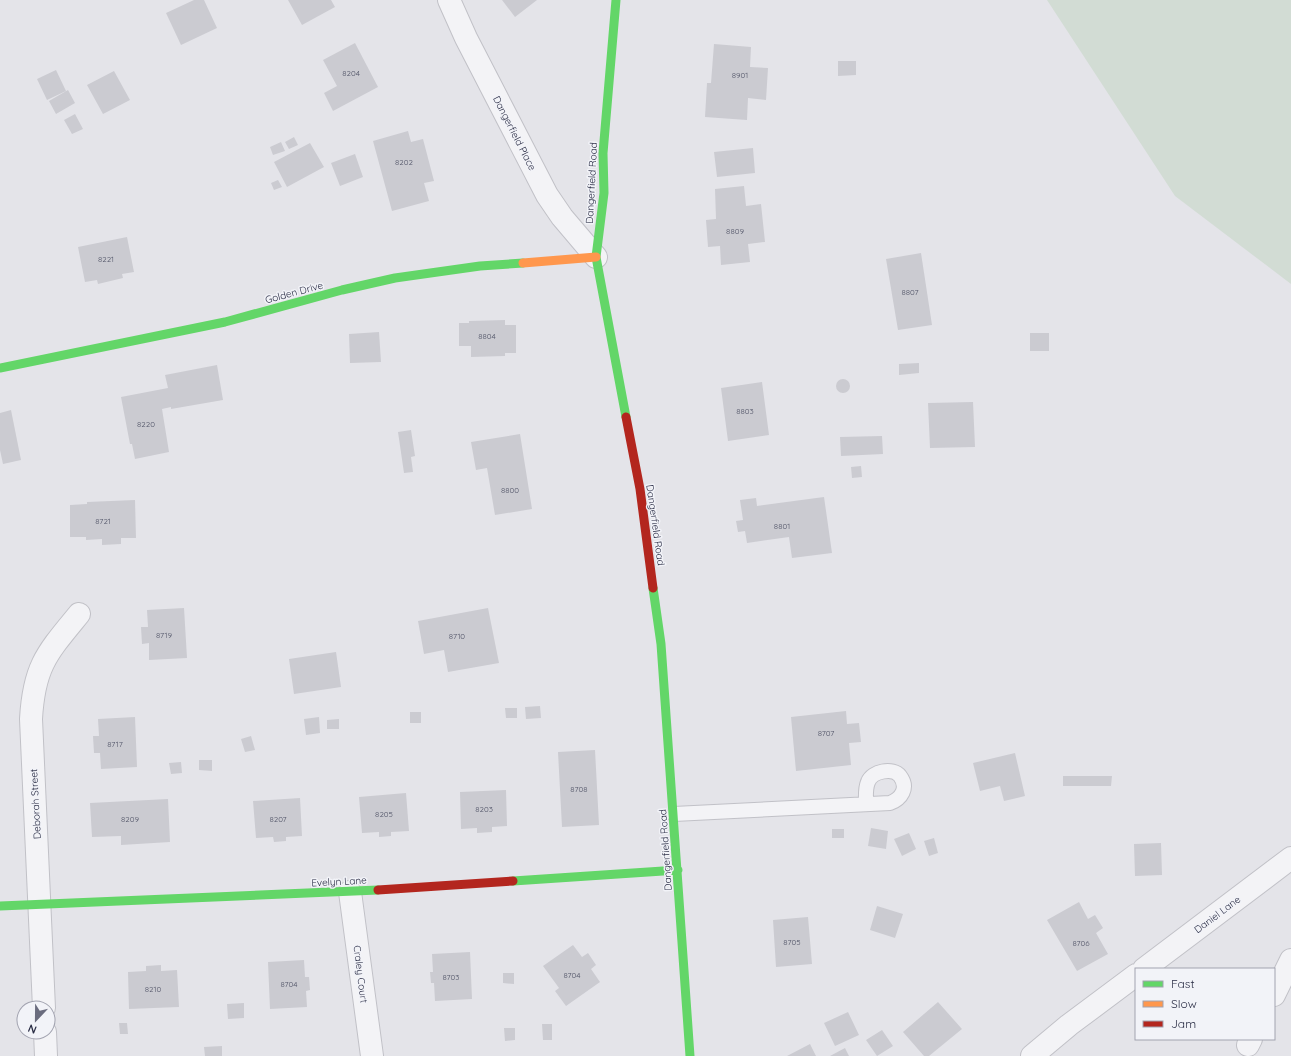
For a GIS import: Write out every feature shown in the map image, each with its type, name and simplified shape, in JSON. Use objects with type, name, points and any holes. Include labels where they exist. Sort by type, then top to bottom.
[{"type":"street","name":"Dangerfield Place","points":[[449,0],[466,38],[547,195],[562,217],[596,257]]},
{"type":"street","name":"Dangerfield Road","points":[[616,0],[603,153],[604,193],[596,257],[640,488],[661,644],[690,1056]]},
{"type":"street","name":"Golden Drive","points":[[0,368],[225,322],[342,290],[395,278],[495,264],[596,257]]},
{"type":"street","name":"Deborah Street","points":[[44,1000],[31,719],[32,703],[38,672],[45,658],[79,614]]},
{"type":"street","name":"Daniel Lane","points":[[1145,968],[1291,858]]},
{"type":"street","name":"Evelyn Lane","points":[[0,906],[350,892],[678,870]]},
{"type":"street","name":"Craley Court","points":[[350,892],[372,1056]]},
{"type":"street","points":[[1275,993],[1291,960]]},
{"type":"street","points":[[1032,1056],[1069,1025],[1135,976]]},
{"type":"street","points":[[45,1040],[46,1056]]},
{"type":"lane","points":[[674,814],[866,804]]},
{"type":"shaded area","points":[[1047,0],[1291,0],[1291,284],[1175,196]]},
{"type":"building","points":[[194,0],[204,0],[217,28],[181,45],[166,13]]},
{"type":"building","points":[[288,0],[331,0],[335,7],[302,25]]},
{"type":"building","points":[[502,0],[537,0],[515,17]]},
{"type":"building","points":[[355,43],[378,87],[333,111],[324,93],[337,86],[323,60]]},
{"type":"building","points":[[714,44],[751,47],[750,67],[768,68],[766,100],[748,98],[747,120],[705,117],[707,83],[711,83]]},
{"type":"building","points":[[838,61],[856,61],[856,75],[838,76]]},
{"type":"building","points":[[56,70],[66,91],[47,100],[37,79]]},
{"type":"building","points":[[114,71],[130,100],[103,114],[87,85]]},
{"type":"building","points":[[68,90],[75,103],[56,114],[49,101]]},
{"type":"building","points":[[75,114],[83,129],[72,134],[64,120]]},
{"type":"building","points":[[408,131],[411,142],[423,139],[434,181],[424,183],[429,201],[392,211],[373,141]]},
{"type":"building","points":[[294,137],[298,145],[289,149],[285,142]]},
{"type":"building","points":[[281,142],[285,151],[273,155],[270,147]]},
{"type":"building","points":[[310,143],[324,167],[287,187],[274,162]]},
{"type":"building","points":[[753,148],[755,173],[717,177],[714,152]]},
{"type":"building","points":[[355,154],[363,177],[340,186],[331,163]]},
{"type":"building","points":[[278,180],[282,187],[274,190],[271,183]]},
{"type":"building","points":[[744,186],[746,206],[761,204],[765,242],[748,244],[750,262],[721,265],[720,246],[708,247],[706,220],[716,219],[715,189]]},
{"type":"building","points":[[127,237],[134,272],[122,274],[123,278],[98,284],[97,280],[85,282],[78,247]]},
{"type":"building","points":[[921,253],[932,325],[898,330],[886,259]]},
{"type":"building","points":[[505,320],[505,325],[516,325],[516,353],[505,353],[505,356],[471,357],[471,346],[459,346],[459,323],[469,323],[469,321]]},
{"type":"building","points":[[379,332],[381,362],[350,363],[349,334]]},
{"type":"building","points":[[1030,333],[1049,333],[1049,351],[1030,351]]},
{"type":"building","points":[[919,363],[919,373],[899,375],[899,364]]},
{"type":"building","points":[[217,365],[223,400],[171,409],[171,407],[162,409],[169,452],[135,459],[132,444],[130,444],[121,397],[168,388],[165,375]]},
{"type":"building","points":[[840,379],[846,379],[850,383],[850,389],[846,393],[840,393],[836,389],[836,383]]},
{"type":"building","points":[[762,382],[769,435],[728,441],[721,388]]},
{"type":"building","points":[[973,402],[975,447],[930,448],[928,403]]},
{"type":"building","points":[[11,410],[21,460],[3,464],[0,450],[0,413]]},
{"type":"building","points":[[411,430],[415,456],[411,457],[413,472],[404,473],[398,432]]},
{"type":"building","points":[[520,434],[532,509],[495,515],[487,468],[476,470],[471,442]]},
{"type":"building","points":[[882,436],[883,454],[841,456],[840,437]]},
{"type":"building","points":[[861,466],[862,477],[852,478],[851,467]]},
{"type":"building","points":[[824,497],[832,553],[792,558],[789,537],[747,543],[745,531],[738,532],[736,521],[743,520],[740,500],[756,498],[757,506]]},
{"type":"building","points":[[135,500],[136,538],[121,538],[121,544],[102,545],[102,539],[86,540],[86,537],[70,537],[70,505],[87,504],[87,502]]},
{"type":"building","points":[[184,608],[187,658],[149,660],[149,643],[142,644],[141,627],[148,627],[147,610]]},
{"type":"building","points":[[488,608],[499,663],[448,672],[444,650],[424,654],[418,621]]},
{"type":"building","points":[[336,652],[341,687],[294,694],[289,659]]},
{"type":"building","points":[[540,706],[541,718],[526,719],[525,707]]},
{"type":"building","points":[[505,708],[517,708],[517,718],[506,718]]},
{"type":"building","points":[[846,711],[847,724],[859,723],[861,742],[849,743],[851,765],[796,771],[791,717]]},
{"type":"building","points":[[410,712],[421,712],[421,723],[410,723]]},
{"type":"building","points":[[135,717],[137,767],[101,769],[100,753],[94,753],[93,736],[99,736],[98,719]]},
{"type":"building","points":[[319,717],[320,733],[306,735],[304,719]]},
{"type":"building","points":[[339,719],[339,729],[327,729],[327,720]]},
{"type":"building","points":[[251,736],[255,750],[245,752],[241,739]]},
{"type":"building","points":[[595,750],[599,825],[562,827],[558,752]]},
{"type":"building","points":[[1015,753],[1025,796],[1004,801],[1000,786],[980,791],[973,763]]},
{"type":"building","points":[[199,760],[212,760],[212,771],[199,770]]},
{"type":"building","points":[[181,762],[182,773],[171,774],[169,763]]},
{"type":"building","points":[[1063,776],[1112,776],[1111,786],[1063,786]]},
{"type":"building","points":[[506,790],[507,826],[492,827],[492,832],[477,833],[477,828],[461,829],[460,792]]},
{"type":"building","points":[[406,793],[409,831],[391,832],[391,836],[379,837],[379,832],[362,833],[359,797]]},
{"type":"building","points":[[300,798],[302,836],[286,837],[286,841],[274,842],[273,837],[256,838],[253,801]]},
{"type":"building","points":[[168,799],[170,842],[121,845],[121,836],[92,837],[90,803]]},
{"type":"building","points":[[871,828],[888,831],[886,849],[868,846]]},
{"type":"building","points":[[832,829],[844,829],[844,838],[832,838]]},
{"type":"building","points":[[909,833],[916,849],[902,856],[894,839]]},
{"type":"building","points":[[934,838],[938,853],[929,856],[924,841]]},
{"type":"building","points":[[1161,843],[1162,875],[1135,876],[1134,844]]},
{"type":"building","points":[[1079,902],[1088,919],[1095,915],[1103,928],[1096,933],[1108,954],[1077,971],[1047,920]]},
{"type":"building","points":[[877,906],[903,914],[895,938],[870,930]]},
{"type":"building","points":[[808,917],[812,964],[776,967],[773,920]]},
{"type":"building","points":[[573,945],[582,957],[588,953],[596,965],[591,969],[600,982],[566,1006],[555,991],[559,988],[543,966]]},
{"type":"building","points":[[470,952],[472,999],[435,1001],[434,983],[431,983],[430,972],[433,972],[432,954]]},
{"type":"building","points":[[304,960],[305,977],[309,977],[310,990],[306,991],[307,1007],[270,1009],[268,962]]},
{"type":"building","points":[[161,965],[161,971],[177,970],[179,1007],[129,1009],[128,972],[146,971],[146,966]]},
{"type":"building","points":[[503,973],[514,973],[514,984],[503,983]]},
{"type":"building","points":[[938,1002],[962,1029],[929,1056],[924,1056],[903,1032]]},
{"type":"building","points":[[244,1003],[244,1018],[228,1019],[227,1004]]},
{"type":"building","points":[[848,1012],[859,1035],[835,1046],[824,1023]]},
{"type":"building","points":[[119,1023],[127,1023],[128,1034],[120,1034]]},
{"type":"building","points":[[542,1024],[552,1024],[552,1040],[543,1040]]},
{"type":"building","points":[[504,1028],[515,1028],[515,1040],[505,1041]]},
{"type":"building","points":[[882,1030],[893,1046],[877,1056],[866,1040]]},
{"type":"building","points":[[810,1044],[816,1056],[787,1056]]},
{"type":"building","points":[[222,1046],[222,1056],[205,1056],[204,1047]]},
{"type":"building","points":[[845,1048],[849,1056],[830,1056]]},
{"type":"traffic: fast","points":[[616,0],[603,153],[604,193],[596,257],[626,417]]},
{"type":"traffic: fast","points":[[0,368],[225,322],[342,290],[395,278],[480,266],[523,263]]},
{"type":"traffic: fast","points":[[653,588],[661,644],[690,1056]]},
{"type":"traffic: fast","points":[[513,881],[678,870]]},
{"type":"traffic: fast","points":[[0,906],[378,890]]},
{"type":"traffic: slow","points":[[523,263],[596,257]]},
{"type":"traffic: jam","points":[[626,417],[640,489],[653,588]]},
{"type":"traffic: jam","points":[[378,890],[513,881]]}]
